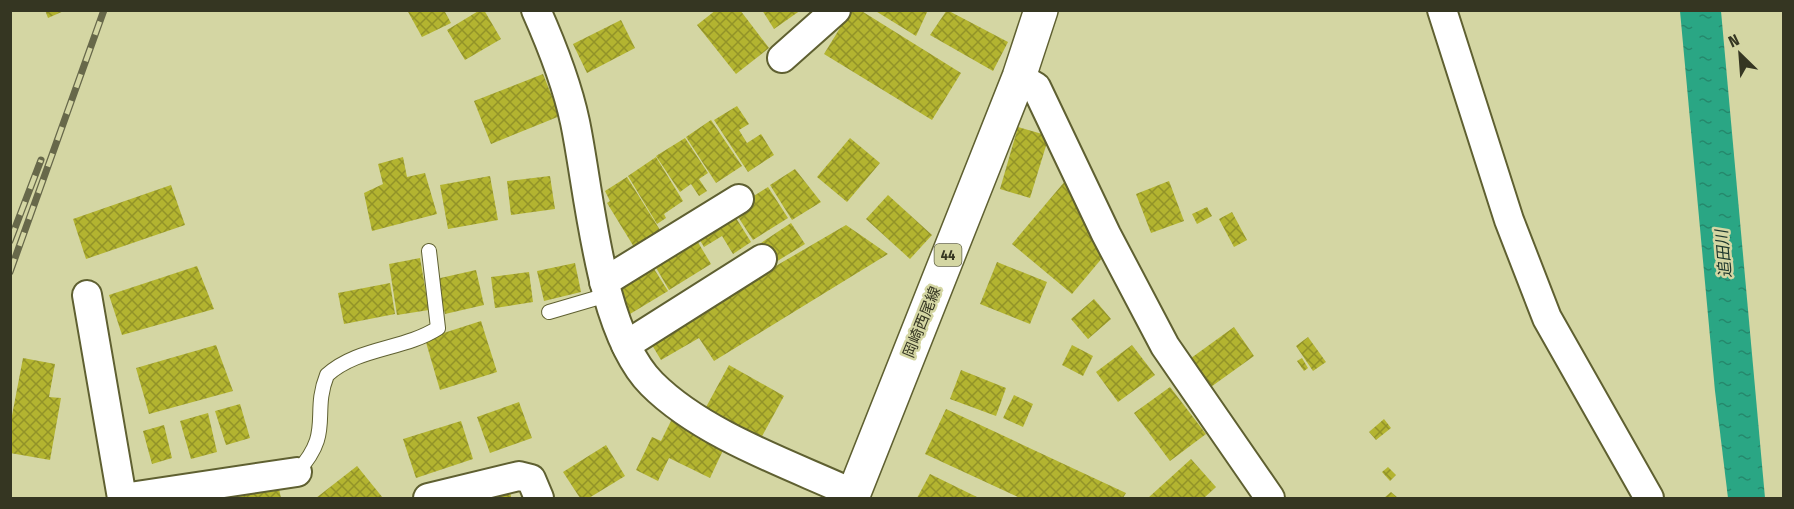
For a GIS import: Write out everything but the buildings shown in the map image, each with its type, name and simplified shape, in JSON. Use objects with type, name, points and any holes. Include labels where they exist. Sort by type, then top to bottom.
[{"type":"main road","name":"岡崎西尾線","points":[[853,496],[1019,77],[1041,10]]},
{"type":"street","points":[[536,10],[550,44],[574,119],[605,288],[626,345],[651,383],[697,419],[853,496]]},
{"type":"street","points":[[782,58],[836,10]]},
{"type":"street","points":[[1442,10],[1509,220],[1546,318],[1649,498]]},
{"type":"street","points":[[1019,77],[1036,87],[1111,243],[1165,346],[1270,498]]},
{"type":"street","points":[[605,288],[739,199]]},
{"type":"street","points":[[626,345],[762,260]]},
{"type":"street","points":[[87,295],[122,498],[297,472]]},
{"type":"street","points":[[428,498],[519,476],[531,479],[539,498]]},
{"type":"lane","points":[[297,472],[309,459],[320,438],[327,375],[337,366],[358,356],[426,336],[438,328],[429,251]]},
{"type":"lane","points":[[549,312],[605,288]]},
{"type":"water","name":"追田川","points":[[1680,11],[1721,11],[1765,498],[1728,498],[1715,391]]},
{"type":"railway","points":[[10,272],[104,10]]},
{"type":"railway","points":[[10,241],[41,160]]}]
